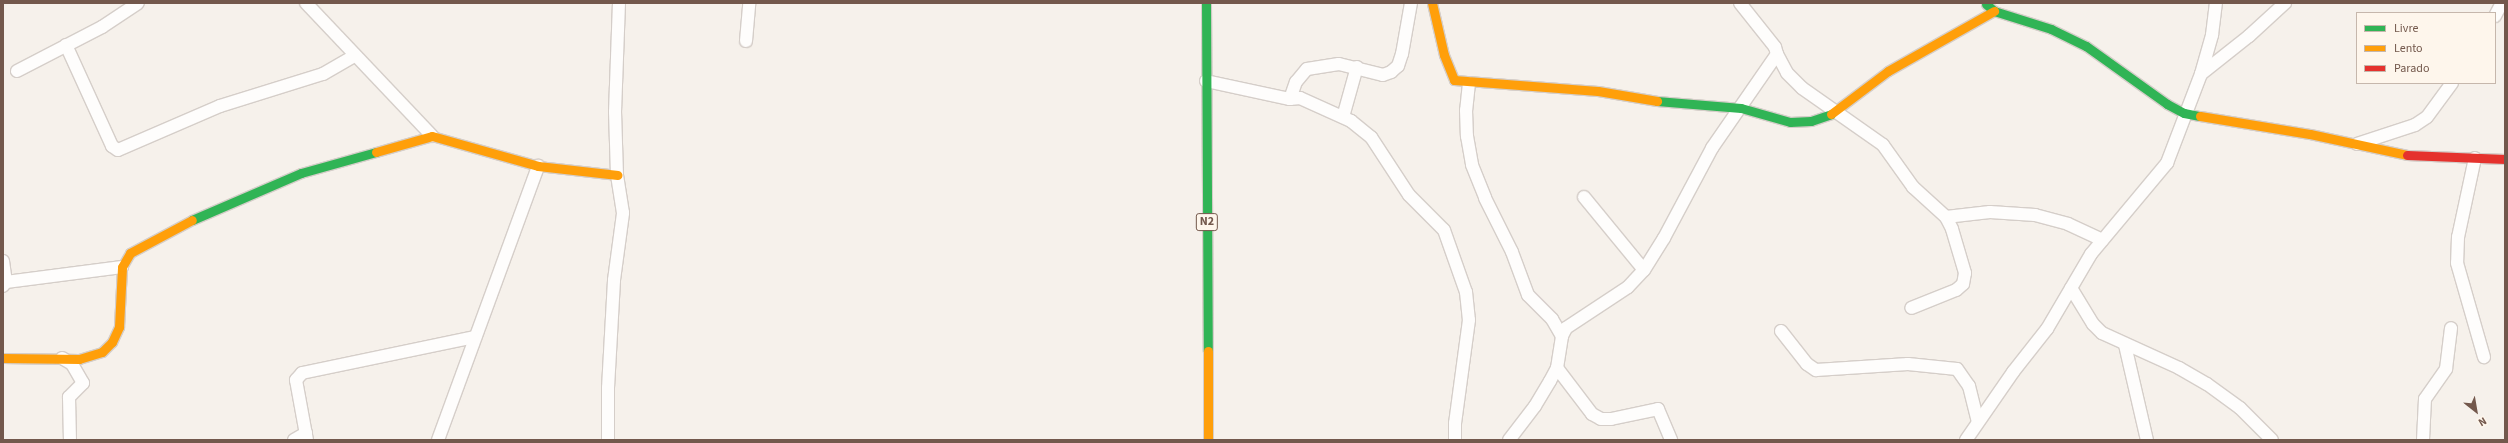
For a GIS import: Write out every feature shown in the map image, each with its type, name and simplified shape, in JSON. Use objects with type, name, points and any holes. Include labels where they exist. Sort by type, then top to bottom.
[{"type":"street","points":[[17,71],[66,46],[138,3]]},
{"type":"street","points":[[306,3],[354,56],[432,136],[538,166],[617,175]]},
{"type":"street","points":[[608,440],[608,388],[614,280],[622,232],[622,207],[617,175],[615,112],[618,3]]},
{"type":"street","points":[[746,41],[749,3]]},
{"type":"street","name":"N2","points":[[1206,3],[1208,440]]},
{"type":"street","points":[[1290,99],[1296,82],[1307,69],[1339,64],[1357,67],[1383,75],[1398,66],[1407,38],[1411,3]]},
{"type":"street","points":[[1432,3],[1444,55],[1454,80],[1469,83],[1598,91],[1658,101],[1741,108],[1790,122],[1811,121],[1836,112],[1888,71],[1994,11]]},
{"type":"street","points":[[1984,3],[1994,11],[2074,39],[2167,104],[2184,113],[2310,134],[2410,156],[2505,160]]},
{"type":"street","points":[[1966,440],[2013,372],[2047,329],[2091,254],[2167,163],[2184,113],[2201,74],[2212,35],[2216,3]]},
{"type":"street","points":[[2201,74],[2249,36],[2285,3]]},
{"type":"street","points":[[2496,14],[2502,3]]},
{"type":"street","points":[[1744,4],[1775,47],[1787,73],[1802,88],[1883,145],[1913,187],[1946,217],[1952,229],[1965,273],[1963,284],[1956,290],[1911,308]]},
{"type":"street","points":[[66,46],[112,146],[118,150],[220,106],[317,77],[354,56]]},
{"type":"street","points":[[1509,440],[1535,406],[1557,368],[1562,336],[1575,321],[1628,287],[1644,270],[1664,238],[1712,148],[1741,108],[1768,64],[1777,54]]},
{"type":"street","points":[[1344,117],[1357,67]]},
{"type":"street","points":[[1206,81],[1290,99],[1300,98],[1344,117],[1371,137],[1409,195],[1444,230],[1454,252],[1466,292],[1469,320],[1455,423],[1455,440]]},
{"type":"street","points":[[1469,83],[1466,110],[1467,136],[1472,165],[1485,198],[1512,252],[1528,295],[1552,319],[1562,336]]},
{"type":"street","points":[[2356,145],[2415,125],[2427,117],[2451,84]]},
{"type":"street","points":[[3,358],[79,359],[102,352],[112,342],[119,327],[122,267],[130,253],[154,238],[264,188],[301,173],[432,136]]},
{"type":"street","points":[[2475,158],[2458,237],[2457,263],[2484,357]]},
{"type":"street","points":[[438,440],[474,337],[538,166]]},
{"type":"street","points":[[1584,197],[1644,270]]},
{"type":"street","points":[[1946,217],[1990,212],[2035,215],[2068,224],[2103,240]]},
{"type":"street","points":[[3,261],[4,284],[122,267]]},
{"type":"street","points":[[2071,288],[2093,324],[2102,333],[2125,345],[2179,368],[2208,384],[2240,408],[2268,438]]},
{"type":"street","points":[[2423,440],[2425,399],[2446,369],[2451,328]]},
{"type":"street","points":[[1781,331],[1808,364],[1816,370],[1908,364],[1956,369],[1969,386],[1978,421]]},
{"type":"street","points":[[294,440],[306,437],[296,380],[302,373],[474,337]]},
{"type":"street","points":[[2125,345],[2147,440]]},
{"type":"street","points":[[62,358],[72,364],[83,383],[69,397],[70,440]]},
{"type":"street","points":[[1557,368],[1592,414],[1602,419],[1611,419],[1658,409],[1671,440]]},
{"type":"traffic: fast","points":[[1206,3],[1208,351]]},
{"type":"traffic: fast","points":[[1986,4],[1994,11],[2051,29],[2086,46],[2167,104],[2184,113],[2200,116]]},
{"type":"traffic: fast","points":[[1657,101],[1741,108],[1790,122],[1811,121],[1831,114]]},
{"type":"traffic: fast","points":[[192,220],[301,173],[376,152]]},
{"type":"traffic: slow","points":[[1432,3],[1444,55],[1454,80],[1598,91],[1657,101]]},
{"type":"traffic: slow","points":[[1831,114],[1888,71],[1994,11]]},
{"type":"traffic: slow","points":[[2200,116],[2310,134],[2407,155]]},
{"type":"traffic: slow","points":[[376,152],[432,136],[538,166],[617,175]]},
{"type":"traffic: slow","points":[[3,358],[79,359],[102,352],[112,342],[119,327],[122,267],[130,253],[192,220]]},
{"type":"traffic: slow","points":[[1208,351],[1208,440]]},
{"type":"traffic: jam","points":[[2407,155],[2505,159]]}]
